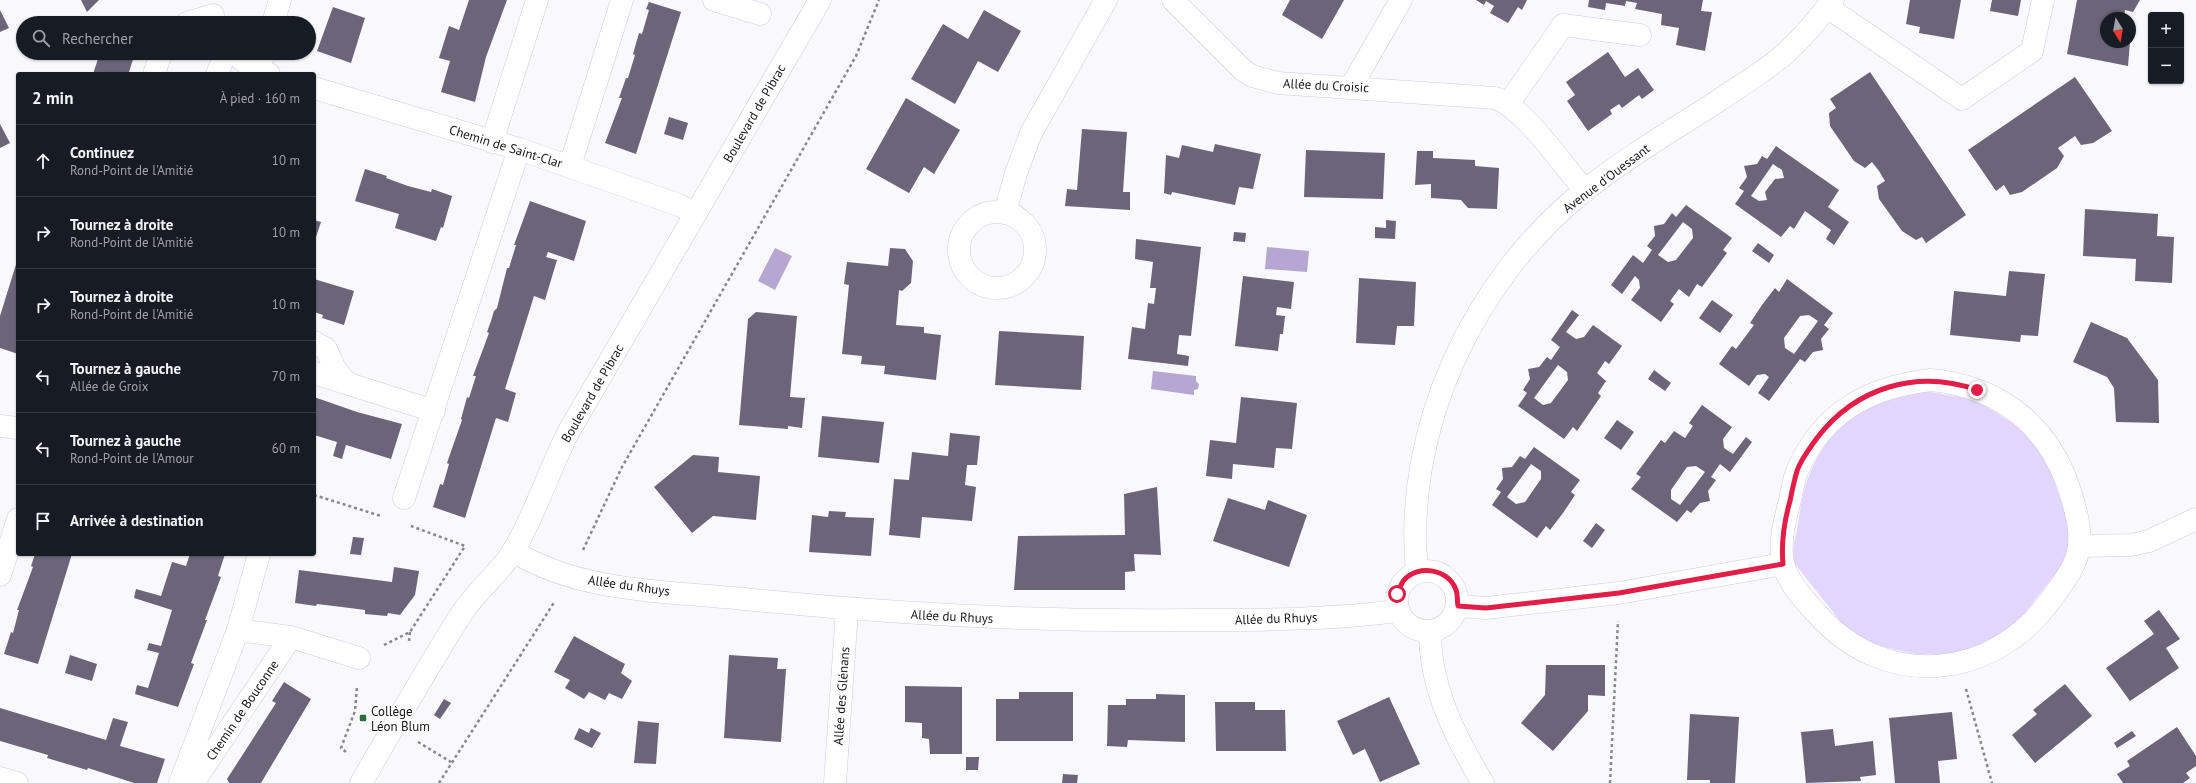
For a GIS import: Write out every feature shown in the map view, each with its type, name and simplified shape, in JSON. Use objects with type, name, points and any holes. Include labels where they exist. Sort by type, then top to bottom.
[{"type":"street","points":[[275,16],[280,0]]},
{"type":"street","points":[[492,142],[537,0]]},
{"type":"street","points":[[570,166],[622,0]]},
{"type":"street","points":[[714,0],[760,14]]},
{"type":"street","name":"Boulevard de Pibrac","points":[[361,783],[463,611],[495,576],[513,551],[527,526],[554,461],[569,431],[820,0]]},
{"type":"street","points":[[1005,213],[1016,173],[1031,133],[1106,0]]},
{"type":"street","name":"Allée du Croisic","points":[[1173,0],[1244,71],[1252,76],[1278,83],[1351,86],[1495,98],[1509,104],[1522,116],[1585,191]]},
{"type":"street","points":[[1351,86],[1401,0]]},
{"type":"street","points":[[1830,4],[1962,99],[2032,50],[2043,0]]},
{"type":"street","name":"Avenue d'Ouessant","points":[[1417,571],[1415,545],[1421,477],[1428,438],[1449,371],[1485,302],[1513,263],[1553,218],[1585,191],[1644,148],[1750,80],[1788,52],[1830,4]]},
{"type":"street","points":[[204,16],[213,12]]},
{"type":"street","points":[[1509,104],[1563,24],[1640,35]]},
{"type":"street","points":[[155,72],[159,60]]},
{"type":"street","points":[[218,72],[223,60]]},
{"type":"street","points":[[242,60],[245,63],[264,66]]},
{"type":"street","name":"Chemin de Saint-Clar","points":[[316,89],[519,149],[679,205],[695,214]]},
{"type":"street","points":[[404,498],[434,411],[519,149]]},
{"type":"street","points":[[316,343],[326,349],[334,369],[347,382]]},
{"type":"street","points":[[316,374],[347,382],[434,411]]},
{"type":"street","points":[[1931,380],[1956,383],[2000,401],[2021,416],[2039,433],[2063,471],[2079,524],[2079,546],[2075,562],[2067,577],[2049,604],[2028,628],[2005,646],[1983,656],[1959,663],[1929,667],[1904,665],[1862,651],[1844,640],[1826,625],[1799,594],[1783,564],[1783,531],[1797,470],[1810,448],[1824,429],[1841,412],[1861,398],[1880,390],[1905,383],[1931,380]]},
{"type":"street","points":[[0,426],[16,428]]},
{"type":"street","points":[[2079,546],[2131,545],[2149,541],[2196,519]]},
{"type":"street","points":[[0,575],[16,525]]},
{"type":"street","name":"Allée du Rhuys","points":[[513,551],[530,561],[566,574],[612,585],[847,610],[980,618],[1130,621],[1275,619],[1363,615],[1397,611]]},
{"type":"street","name":"Chemin de Bouconne","points":[[180,783],[238,630],[258,556]]},
{"type":"street","points":[[1458,606],[1486,608],[1619,593],[1783,564]]},
{"type":"street","points":[[1433,570],[1448,577],[1456,590],[1458,606],[1453,619],[1442,628],[1430,632],[1416,630],[1404,622],[1397,611],[1397,594],[1404,580],[1417,571],[1433,570]]},
{"type":"street","name":"Allée des Glénans","points":[[835,783],[847,610]]},
{"type":"street","points":[[238,630],[291,637],[359,658]]},
{"type":"street","points":[[1430,632],[1431,662],[1442,701],[1466,754],[1483,783]]},
{"type":"street","name":"Chemin de Bouconne","points":[[193,783],[291,637]]},
{"type":"street","points":[[0,778],[17,783]]},
{"type":"path","points":[[580,554],[622,467],[856,56],[879,0]]},
{"type":"path","points":[[316,496],[397,520],[465,546],[438,591]]},
{"type":"path","points":[[397,520],[404,498]]},
{"type":"path","points":[[1610,783],[1619,593]]},
{"type":"path","points":[[439,783],[555,601]]},
{"type":"path","points":[[1959,663],[1992,783]]},
{"type":"path","points":[[416,741],[451,762]]},
{"type":"shaded area","points":[[1267,247],[1309,251],[1307,272],[1265,269]]},
{"type":"shaded area","points":[[775,248],[792,256],[775,290],[758,281]]},
{"type":"shaded area","points":[[1153,371],[1196,376],[1196,381],[1199,384],[1198,389],[1194,390],[1194,395],[1151,389]]},
{"type":"shaded area","points":[[1931,392],[1976,400],[2020,428],[2047,460],[2069,524],[2070,542],[2066,557],[2056,573],[2021,618],[1993,641],[1949,655],[1916,654],[1875,645],[1845,627],[1795,564],[1793,552],[1802,498],[1808,479],[1826,444],[1838,430],[1852,417],[1869,406],[1888,397],[1903,394]]},
{"type":"building","points":[[81,0],[99,0],[87,12]]},
{"type":"building","points":[[469,0],[507,0],[486,57],[475,102],[441,92],[450,61],[439,58],[449,26],[459,30]]},
{"type":"building","points":[[1290,0],[1344,0],[1322,39],[1282,15]]},
{"type":"building","points":[[1476,0],[1527,0],[1522,10],[1518,7],[1508,23],[1490,13],[1494,6],[1486,1],[1484,5]]},
{"type":"building","points":[[1589,0],[1703,0],[1701,11],[1712,12],[1705,51],[1676,45],[1679,28],[1661,25],[1662,14],[1635,9],[1637,3],[1626,1],[1625,6],[1606,3],[1605,10],[1588,7]]},
{"type":"building","points":[[1910,0],[1961,0],[1954,39],[1919,33],[1920,27],[1906,24]]},
{"type":"building","points":[[1992,0],[2021,0],[2018,16],[1990,11]]},
{"type":"building","points":[[2077,0],[2140,0],[2133,12],[2125,10],[2125,12],[2100,12],[2100,48],[2130,48],[2128,66],[2067,54]]},
{"type":"building","points":[[649,2],[681,12],[636,154],[605,143],[622,98],[619,98],[626,78],[628,78],[635,55],[633,54],[639,33],[642,34],[649,10],[646,9]]},
{"type":"building","points":[[333,7],[365,18],[351,63],[317,51]]},
{"type":"building","points":[[0,10],[9,28],[0,32]]},
{"type":"building","points":[[984,10],[1021,31],[998,72],[978,61],[955,104],[911,79],[943,24],[968,39]]},
{"type":"building","points":[[1608,52],[1625,77],[1638,68],[1654,90],[1642,99],[1639,95],[1622,108],[1619,104],[1610,110],[1612,114],[1588,131],[1567,101],[1575,95],[1566,82]]},
{"type":"building","points":[[98,60],[133,60],[129,72],[94,72]]},
{"type":"building","points":[[1870,72],[1966,215],[1926,243],[1922,237],[1916,240],[1902,231],[1879,199],[1877,186],[1885,181],[1879,171],[1872,162],[1865,168],[1854,161],[1830,126],[1829,113],[1836,108],[1830,99]]},
{"type":"building","points":[[2075,77],[2112,131],[2093,143],[2081,145],[2075,136],[2058,148],[2064,156],[2057,168],[2022,192],[2010,195],[2004,185],[1996,191],[1968,150]]},
{"type":"building","points":[[906,98],[960,130],[934,174],[924,167],[909,193],[866,169]]},
{"type":"building","points":[[669,117],[688,123],[683,140],[664,134]]},
{"type":"building","points":[[0,124],[10,143],[0,148]]},
{"type":"building","points":[[1082,129],[1127,132],[1123,192],[1130,192],[1130,210],[1065,206],[1067,189],[1077,190]]},
{"type":"building","points":[[1215,144],[1261,154],[1253,189],[1239,187],[1235,205],[1172,192],[1171,195],[1164,193],[1166,155],[1179,158],[1182,145],[1213,152]]},
{"type":"building","points":[[1776,146],[1839,190],[1828,207],[1849,222],[1834,245],[1826,239],[1831,230],[1805,211],[1794,229],[1790,226],[1781,237],[1735,204],[1744,191],[1739,188],[1747,177],[1744,166],[1757,164],[1762,156],[1767,159]],"holes":[[[1773,164],[1782,170],[1784,178],[1775,179],[1765,192],[1767,200],[1759,201],[1751,196]]]},
{"type":"building","points":[[1306,150],[1385,153],[1383,199],[1304,197]]},
{"type":"building","points":[[1417,151],[1433,151],[1433,158],[1475,160],[1475,166],[1499,168],[1497,209],[1468,208],[1461,200],[1431,198],[1431,184],[1415,185]]},
{"type":"building","points":[[365,169],[387,176],[386,178],[408,186],[431,192],[432,189],[452,196],[443,228],[441,227],[436,241],[395,228],[399,214],[355,201]]},
{"type":"building","points":[[530,201],[586,221],[574,261],[548,252],[546,257],[557,260],[545,300],[534,296],[505,389],[516,393],[508,422],[496,418],[465,518],[433,507],[440,484],[443,485],[449,464],[447,463],[462,420],[467,397],[469,398],[476,376],[473,376],[489,333],[487,332],[494,311],[497,308],[507,268],[509,268],[516,245],[514,245]]},
{"type":"building","points":[[1686,205],[1732,238],[1723,250],[1727,253],[1702,287],[1697,284],[1689,297],[1679,289],[1670,301],[1674,304],[1661,322],[1631,300],[1640,288],[1639,280],[1635,276],[1622,294],[1611,285],[1633,255],[1643,263],[1652,250],[1647,246],[1655,236],[1654,226],[1664,224],[1672,213],[1676,217]],"holes":[[[1683,222],[1692,229],[1693,238],[1676,260],[1668,262],[1658,255]]]},
{"type":"building","points":[[2085,209],[2158,214],[2157,236],[2174,237],[2172,283],[2135,281],[2136,259],[2083,256]]},
{"type":"building","points":[[1386,220],[1396,221],[1395,239],[1375,238],[1375,227],[1386,228]]},
{"type":"building","points":[[316,221],[321,222],[316,237]]},
{"type":"building","points":[[1234,232],[1246,233],[1245,242],[1233,241]]},
{"type":"building","points":[[1136,239],[1201,247],[1191,336],[1179,335],[1177,354],[1189,356],[1188,366],[1128,359],[1132,327],[1145,329],[1148,303],[1154,304],[1156,288],[1150,288],[1153,262],[1135,259]]},
{"type":"building","points":[[1758,243],[1774,255],[1769,263],[1752,251]]},
{"type":"building","points":[[890,248],[905,249],[913,261],[911,283],[902,291],[899,290],[896,325],[924,327],[924,333],[941,335],[936,380],[884,374],[885,366],[861,364],[862,356],[842,354],[849,285],[844,284],[847,262],[888,266]]},
{"type":"building","points":[[16,264],[16,353],[0,348],[0,316]]},
{"type":"building","points":[[2009,271],[2045,274],[2038,336],[2021,335],[2020,342],[1950,335],[1954,291],[2006,296]]},
{"type":"building","points":[[1243,276],[1294,282],[1291,309],[1277,307],[1276,315],[1285,316],[1283,334],[1280,334],[1278,351],[1235,346]]},
{"type":"building","points":[[1359,278],[1416,282],[1414,326],[1397,326],[1395,345],[1356,343]]},
{"type":"building","points":[[1787,279],[1833,313],[1824,325],[1829,329],[1821,339],[1823,350],[1813,352],[1805,362],[1800,359],[1769,401],[1758,393],[1769,377],[1765,374],[1757,375],[1749,386],[1719,364],[1732,346],[1736,349],[1754,325],[1750,323],[1775,288],[1779,292]],"holes":[[[1809,315],[1818,321],[1794,354],[1785,348],[1784,338],[1800,316]]]},
{"type":"building","points":[[316,280],[354,291],[344,325],[322,318],[323,315],[316,313]]},
{"type":"building","points":[[1712,300],[1733,315],[1720,333],[1699,318]]},
{"type":"building","points":[[1572,310],[1579,315],[1566,332],[1576,339],[1584,337],[1593,325],[1622,346],[1609,364],[1605,361],[1597,373],[1606,381],[1598,393],[1601,396],[1577,431],[1573,427],[1564,439],[1518,406],[1527,393],[1523,390],[1530,379],[1528,369],[1539,367],[1547,357],[1551,360],[1560,347],[1551,340]],"holes":[[[1558,365],[1567,372],[1568,380],[1551,403],[1543,405],[1534,398]]]},
{"type":"building","points":[[756,312],[797,316],[790,397],[805,398],[802,428],[788,426],[788,429],[739,425],[748,319]]},
{"type":"building","points":[[2091,322],[2127,338],[2158,380],[2159,423],[2116,422],[2114,388],[2107,377],[2073,362]]},
{"type":"building","points":[[999,331],[1084,336],[1081,390],[995,385]]},
{"type":"building","points":[[1654,370],[1671,383],[1665,391],[1648,379]]},
{"type":"building","points":[[1241,397],[1297,403],[1292,449],[1276,448],[1274,468],[1233,464],[1232,479],[1206,476],[1210,440],[1236,443]]},
{"type":"building","points":[[316,398],[357,412],[402,424],[391,459],[346,445],[342,459],[333,456],[337,442],[316,436]]},
{"type":"building","points":[[1702,405],[1732,427],[1723,439],[1724,448],[1733,454],[1746,437],[1752,442],[1730,472],[1720,464],[1711,477],[1716,480],[1708,491],[1710,501],[1700,503],[1691,513],[1687,510],[1677,522],[1631,489],[1641,477],[1636,474],[1661,440],[1665,443],[1674,431],[1685,438],[1693,426],[1689,423]],"holes":[[[1696,466],[1705,472],[1680,505],[1671,499],[1671,490],[1687,467]]]},
{"type":"building","points":[[822,416],[884,422],[879,463],[818,457]]},
{"type":"building","points":[[1617,420],[1634,432],[1621,450],[1604,438]]},
{"type":"building","points":[[950,433],[980,436],[977,465],[967,465],[965,485],[976,487],[972,521],[922,517],[920,538],[889,535],[894,479],[909,480],[912,452],[948,456]]},
{"type":"building","points":[[1534,447],[1580,480],[1571,492],[1575,495],[1563,513],[1550,530],[1546,526],[1537,538],[1492,505],[1501,492],[1496,489],[1503,479],[1502,468],[1512,467],[1520,456],[1525,459]],"holes":[[[1531,464],[1541,471],[1541,479],[1525,502],[1516,504],[1507,497]]]},
{"type":"building","points":[[693,455],[719,457],[718,472],[760,476],[756,520],[713,516],[692,533],[654,487]]},
{"type":"building","points":[[1157,487],[1161,555],[1134,554],[1135,571],[1125,572],[1125,590],[1014,590],[1018,536],[1125,535],[1124,494]]},
{"type":"building","points":[[1228,498],[1265,510],[1268,500],[1307,515],[1289,567],[1213,541]]},
{"type":"building","points":[[829,511],[846,512],[845,517],[874,518],[871,556],[809,552],[812,515],[828,517]]},
{"type":"building","points":[[1596,523],[1605,530],[1592,548],[1583,541]]},
{"type":"building","points":[[353,537],[364,538],[361,555],[350,554]]},
{"type":"building","points":[[34,556],[71,556],[38,664],[4,654],[11,632],[13,633],[19,610],[17,610],[33,567],[31,566]]},
{"type":"building","points":[[189,556],[224,556],[218,576],[221,577],[191,663],[194,664],[178,707],[135,694],[137,685],[148,688],[159,653],[147,650],[149,643],[161,646],[172,610],[134,598],[136,589],[161,596],[172,562],[186,566]]},
{"type":"building","points":[[394,567],[419,571],[415,595],[400,615],[388,613],[387,616],[365,614],[365,610],[295,603],[299,570],[392,582]]},
{"type":"building","points":[[2159,610],[2180,639],[2166,648],[2179,668],[2130,701],[2106,668],[2154,634],[2144,621]]},
{"type":"building","points":[[574,636],[625,664],[621,673],[632,681],[622,699],[609,693],[605,700],[589,692],[584,699],[565,688],[570,680],[554,672]]},
{"type":"building","points":[[70,655],[97,664],[92,681],[65,673]]},
{"type":"building","points":[[729,655],[778,658],[777,669],[786,669],[781,742],[724,738]]},
{"type":"building","points":[[1546,665],[1605,665],[1605,696],[1588,695],[1588,711],[1553,751],[1521,723],[1545,695]]},
{"type":"building","points":[[284,682],[311,699],[261,783],[229,783],[227,779],[276,703],[272,701]]},
{"type":"building","points":[[2065,684],[2092,716],[2035,763],[2012,735],[2037,714],[2033,710]]},
{"type":"building","points":[[905,686],[962,687],[962,754],[930,754],[929,739],[922,738],[922,723],[905,722]]},
{"type":"building","points":[[1019,692],[1073,692],[1073,741],[996,741],[996,699],[1019,699]]},
{"type":"building","points":[[1156,694],[1185,695],[1185,742],[1128,740],[1127,747],[1107,746],[1108,705],[1126,705],[1126,699],[1156,699]]},
{"type":"building","points":[[1389,697],[1420,764],[1380,782],[1365,749],[1353,755],[1337,721]]},
{"type":"building","points":[[444,699],[451,703],[440,719],[434,715]]},
{"type":"building","points":[[1215,702],[1255,702],[1255,710],[1285,710],[1286,751],[1216,751]]},
{"type":"building","points":[[0,708],[106,740],[113,718],[128,722],[120,746],[165,759],[157,783],[134,783],[88,768],[87,770],[47,758],[48,755],[0,741]]},
{"type":"building","points":[[1952,712],[1957,759],[1938,761],[1940,783],[1895,783],[1889,718]]},
{"type":"building","points":[[1690,714],[1739,717],[1735,783],[1710,783],[1710,780],[1687,780]]},
{"type":"building","points":[[638,721],[659,723],[656,764],[634,763]]},
{"type":"building","points":[[2177,727],[2196,756],[2196,766],[2186,773],[2190,778],[2183,783],[2123,783],[2117,774],[2130,766],[2127,761]]},
{"type":"building","points":[[579,728],[589,733],[591,728],[601,733],[592,748],[574,739]]},
{"type":"building","points":[[1833,729],[1835,746],[1873,741],[1876,775],[1860,777],[1861,781],[1806,783],[1801,732]]},
{"type":"building","points":[[2132,731],[2136,736],[2117,748],[2114,743]]},
{"type":"building","points":[[966,757],[979,757],[978,770],[966,770]]},
{"type":"building","points":[[1063,774],[1078,775],[1077,783],[1062,783]]},
{"type":"place","name":"Collège Léon Blum","points":[[363,718]]},
{"type":"route","points":[[1397,594],[1404,580],[1417,571],[1433,570],[1448,577],[1456,590],[1458,606],[1486,608],[1619,593],[1783,564],[1783,531],[1797,470],[1810,448],[1824,429],[1841,412],[1861,398],[1880,390],[1905,383],[1931,380],[1956,383],[1977,390]]}]
